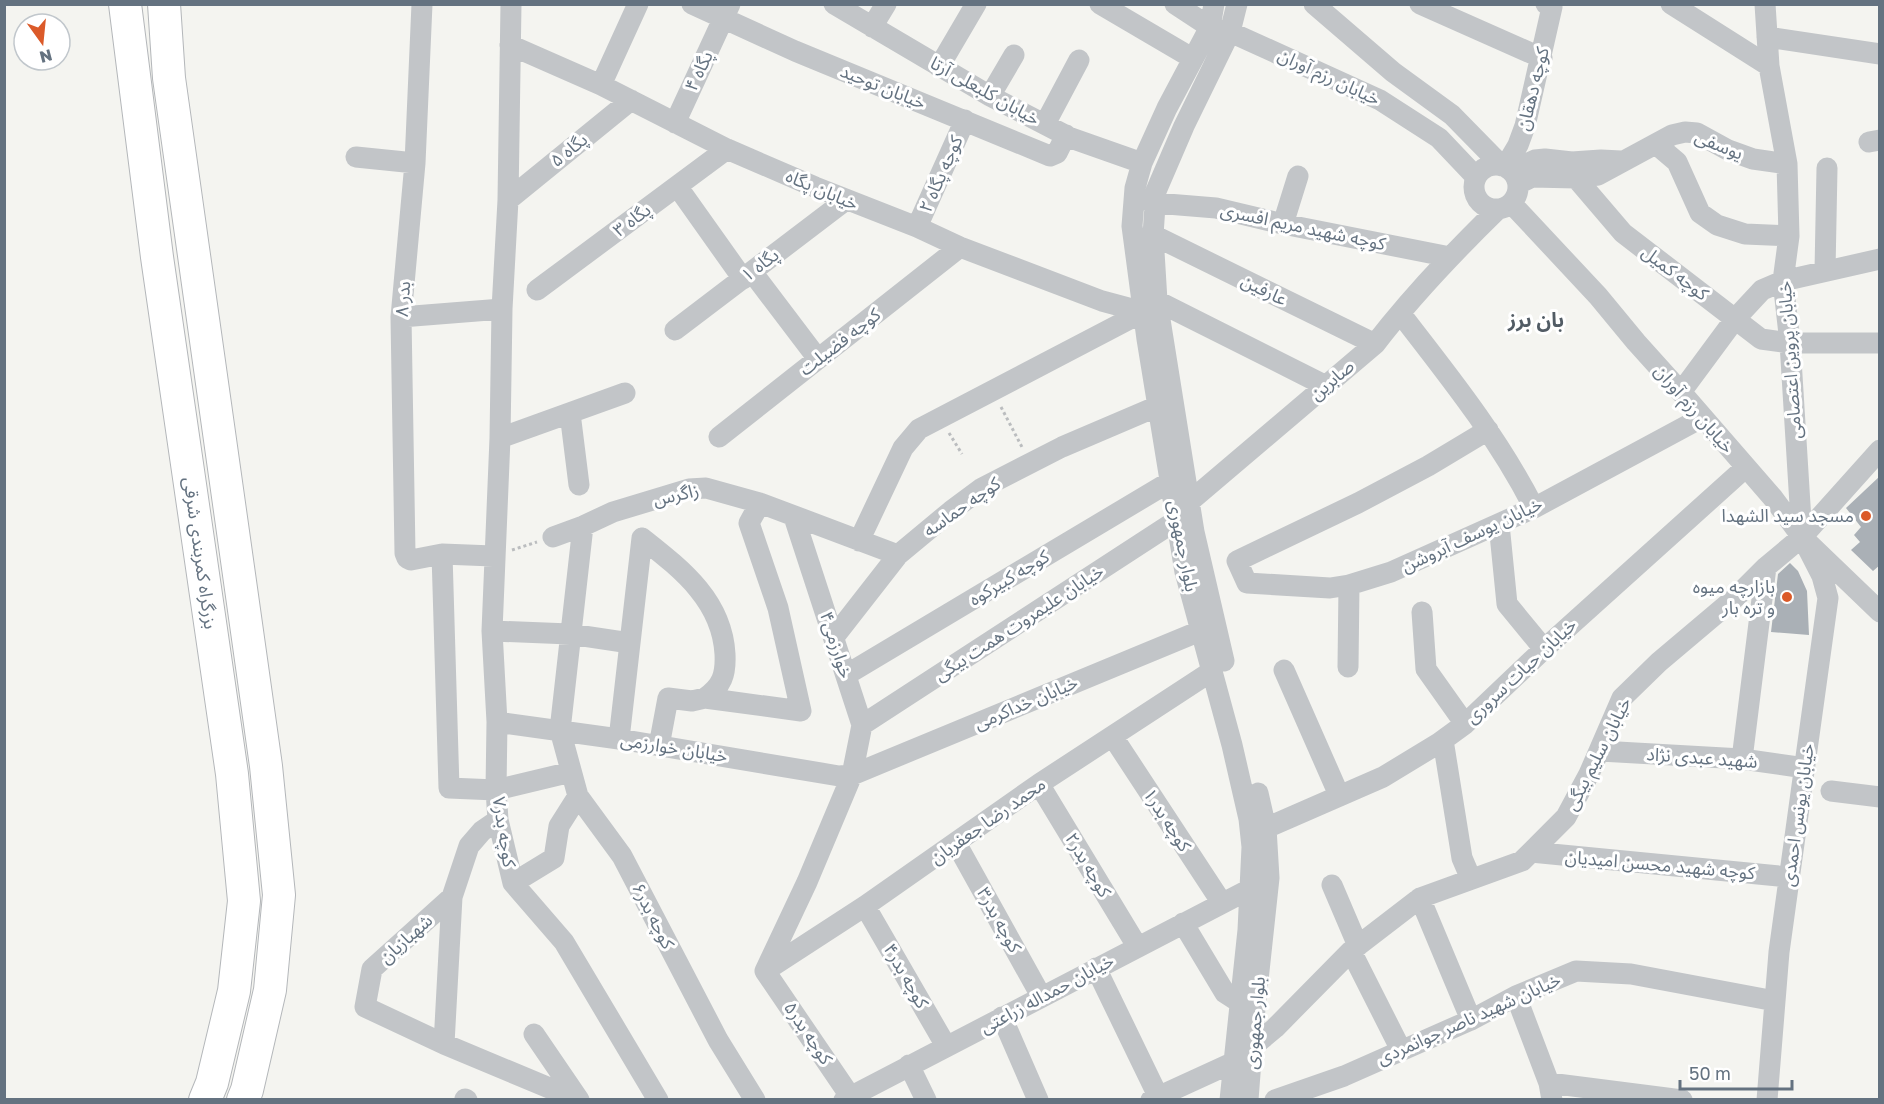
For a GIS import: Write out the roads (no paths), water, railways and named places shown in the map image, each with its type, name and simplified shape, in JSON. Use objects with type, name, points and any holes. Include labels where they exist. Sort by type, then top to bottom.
[{"type":"highway","name":"بزرگراه کمربندی شرقی","points":[[125,4],[157,257],[232,774],[244,901],[234,991],[212,1083],[205,1100]]},
{"type":"highway","name":"بزرگراه کمربندی شرقی","points":[[164,4],[169,78],[266,766],[279,895],[270,990],[243,1100]]},
{"type":"street","name":"بدر ۸","points":[[422,4],[415,163],[401,317],[405,553],[411,560],[442,554]]},
{"type":"street","name":"کوچه بدر۷","points":[[511,4],[508,200],[502,309],[500,438],[493,556],[492,631],[497,722],[498,820],[513,883],[564,942],[658,1100]]},
{"type":"street","points":[[601,85],[638,4]]},
{"type":"street","name":"خیابان توحید","points":[[692,4],[726,12],[795,51],[1050,156],[1057,153],[1066,135]]},
{"type":"street","name":"خیابان کلبعلی آرتا","points":[[834,4],[990,96],[1066,135],[1142,163]]},
{"type":"street","points":[[873,27],[886,4]]},
{"type":"street","points":[[939,67],[976,4]]},
{"type":"street","points":[[1100,4],[1192,58]]},
{"type":"street","name":"خیابان رزم آوران","points":[[1175,4],[1220,30],[1380,100],[1439,138],[1476,177]]},
{"type":"street","name":"بلوار جمهوری","points":[[1214,4],[1220,30],[1184,126],[1156,191],[1150,307],[1158,406],[1185,572],[1208,628],[1266,828],[1269,878],[1248,1100]]},
{"type":"street","name":"بلوار جمهوری","points":[[1230,1100],[1248,930],[1252,847],[1249,819],[1212,671],[1202,572],[1190,502],[1132,226],[1134,196],[1142,163],[1192,58],[1220,30],[1237,4]]},
{"type":"street","name":"خیابان رزم آوران","points":[[1314,4],[1393,72],[1452,115],[1509,172]]},
{"type":"street","points":[[1420,4],[1542,58]]},
{"type":"street","points":[[1671,4],[1769,66]]},
{"type":"street","name":"خیابان پروین اعتصامی","points":[[1765,4],[1769,66],[1787,164],[1789,236],[1783,280],[1790,343],[1802,537]]},
{"type":"street","name":"کوچه دهقان","points":[[1509,172],[1525,126],[1542,58],[1549,6]]},
{"type":"street","name":"پگاه ۴","points":[[675,123],[726,12]]},
{"type":"street","points":[[1767,37],[1880,54]]},
{"type":"street","name":"خیابان پگاه","points":[[510,45],[601,85],[727,149],[846,200],[960,247],[1102,301],[1150,307],[1326,386]]},
{"type":"street","points":[[990,96],[1014,55]]},
{"type":"street","points":[[1045,124],[1079,60]]},
{"type":"street","name":"پگاه ۵","points":[[508,200],[631,100]]},
{"type":"street","points":[[1439,138],[1452,115]]},
{"type":"street","name":"کوچه پگاه ۲","points":[[916,227],[965,120]]},
{"type":"street","name":"یوسفی","points":[[1509,172],[1532,177],[1576,178],[1598,175],[1672,135],[1685,132],[1697,133],[1728,150],[1753,159],[1787,164]]},
{"type":"street","points":[[1657,145],[1677,162],[1700,213],[1717,225],[1745,234],[1789,236]]},
{"type":"street","name":"پگاه ۳","points":[[537,290],[727,149]]},
{"type":"street","points":[[356,157],[415,163]]},
{"type":"street","name":"یوسفی","points":[[1509,172],[1535,160],[1545,159],[1572,162],[1622,161]]},
{"type":"street","points":[[1492,166],[1509,172],[1516,198],[1496,206],[1475,195],[1476,177],[1483,170],[1492,166]]},
{"type":"street","points":[[1825,271],[1827,168]]},
{"type":"street","points":[[1283,224],[1298,176]]},
{"type":"street","name":"کوچه کمیل","points":[[1576,178],[1623,233],[1761,339],[1790,343],[1880,343]]},
{"type":"street","points":[[677,186],[747,275],[818,359]]},
{"type":"street","name":"کوچه شهید مریم افسری","points":[[1134,196],[1155,203],[1216,208],[1283,224],[1456,251]]},
{"type":"street","name":"پگاه ۱","points":[[675,330],[846,200]]},
{"type":"street","name":"خیابان رزم آوران","points":[[1496,206],[1598,296],[1773,498],[1802,537],[1880,612]]},
{"type":"street","name":"صابرین","points":[[1190,502],[1375,344],[1496,206]]},
{"type":"street","name":"عارفین","points":[[1153,235],[1375,344]]},
{"type":"street","name":"کوچه فضیلت","points":[[719,437],[960,247]]},
{"type":"street","points":[[1682,392],[1735,319],[1762,290],[1783,280],[1880,259]]},
{"type":"street","points":[[859,541],[903,448],[919,429],[1150,307]]},
{"type":"street","points":[[401,317],[502,309]]},
{"type":"street","points":[[1400,313],[1488,430],[1514,469],[1534,508]]},
{"type":"street","points":[[500,438],[625,393]]},
{"type":"street","name":"کوچه حماسه","points":[[834,637],[898,555],[982,488],[1062,447],[1158,406]]},
{"type":"street","points":[[570,413],[579,485]]},
{"type":"street","name":"خیابان یوسف آبروشن","points":[[1488,430],[1428,466],[1358,503],[1237,561],[1247,583],[1329,588],[1349,585],[1391,572],[1534,508],[1703,417]]},
{"type":"street","name":"خیابان سلیم بیگی","points":[[1154,1098],[1234,1062],[1275,1028],[1355,949],[1420,898],[1522,861],[1566,817],[1600,751],[1622,698],[1659,662],[1802,537],[1880,450]]},
{"type":"street","name":"خیابان حیات سروری","points":[[1266,828],[1383,777],[1465,724],[1544,649],[1745,468]]},
{"type":"street","name":"کوچه کبیرکوه","points":[[846,675],[1171,481]]},
{"type":"street","name":"زاگرس","points":[[553,537],[613,512],[689,489],[706,488],[760,503],[898,555]]},
{"type":"street","points":[[705,698],[801,711],[778,608],[749,523],[760,503]]},
{"type":"street","name":"خوارزمی۴","points":[[765,971],[807,882],[852,776],[862,725],[794,517]]},
{"type":"street","name":"خیابان علیمروت همت بیگی","points":[[862,725],[1177,520]]},
{"type":"street","points":[[1498,524],[1507,604],[1544,649]]},
{"type":"street","points":[[560,730],[582,526]]},
{"type":"street","name":"خیابان یونس احمدی","points":[[1767,1100],[1779,952],[1828,598],[1822,576],[1802,537]]},
{"type":"street","points":[[620,739],[642,538],[677,566],[714,609],[724,647],[725,666],[717,690],[705,698],[692,701],[668,698],[659,746]]},
{"type":"street","points":[[493,556],[442,554],[450,788],[496,790],[571,772]]},
{"type":"street","points":[[1742,759],[1766,567]]},
{"type":"street","points":[[1348,667],[1349,585]]},
{"type":"street","points":[[1422,612],[1426,669],[1465,724]]},
{"type":"street","name":"خیابان خداکرمی","points":[[852,776],[1208,628]]},
{"type":"street","points":[[492,631],[570,634],[630,644]]},
{"type":"street","points":[[1284,670],[1339,795]]},
{"type":"street","name":"محمد رضا جعفریان","points":[[765,971],[865,906],[1039,784],[1212,671]]},
{"type":"street","name":"خیابان خوارزمی","points":[[497,722],[620,739],[839,776],[852,776]]},
{"type":"street","name":"کوچه بدر۶","points":[[560,730],[578,796],[622,856],[718,1040],[755,1100]]},
{"type":"street","name":"کوچه بدر۱","points":[[1113,737],[1222,903]]},
{"type":"street","points":[[1443,740],[1462,858],[1471,879]]},
{"type":"street","name":"شهید عبدی نژاد","points":[[1600,751],[1742,759],[1805,768]]},
{"type":"street","name":"کوچه بدر۲","points":[[1039,784],[1137,946]]},
{"type":"street","points":[[1831,791],[1880,797]]},
{"type":"street","points":[[513,883],[554,858],[559,826],[578,796]]},
{"type":"street","points":[[498,820],[482,831],[469,846],[452,897],[444,1044],[578,1100]]},
{"type":"street","name":"کوچه بدر۳","points":[[956,843],[1041,996]]},
{"type":"street","name":"کوچه شهید محسن امیدیان","points":[[1531,852],[1789,877]]},
{"type":"street","points":[[1332,885],[1355,949],[1401,1050]]},
{"type":"street","name":"خیابان حمداله زراعتی","points":[[847,1098],[1250,889]]},
{"type":"street","name":"شهبازیان","points":[[444,1044],[365,1007],[372,969],[452,897]]},
{"type":"street","points":[[1420,898],[1471,1020]]},
{"type":"street","name":"کوچه بدر۴","points":[[865,906],[946,1046]]},
{"type":"street","points":[[1183,923],[1226,993],[1239,1002]]},
{"type":"street","points":[[1096,968],[1154,1098]]},
{"type":"street","name":"کوچه بدر۵","points":[[765,971],[847,1098]]},
{"type":"street","name":"خیابان شهید ناصر جوانمردی","points":[[1275,1100],[1344,1076],[1471,1020],[1516,996],[1576,971],[1631,974],[1775,1001]]},
{"type":"street","points":[[1516,996],[1550,1091],[1682,1100]]},
{"type":"street","points":[[1002,1017],[1038,1100]]},
{"type":"street","points":[[534,1034],[578,1100]]},
{"type":"street","points":[[909,1065],[926,1100]]},
{"type":"place","name":"مسجد سید الشهدا","points":[[1866,516]]},
{"type":"place","name":"بازارچه میوه و تره بار","points":[[1787,597]]},
{"type":"district","name":"بان برز","points":[[1536,320]]}]
